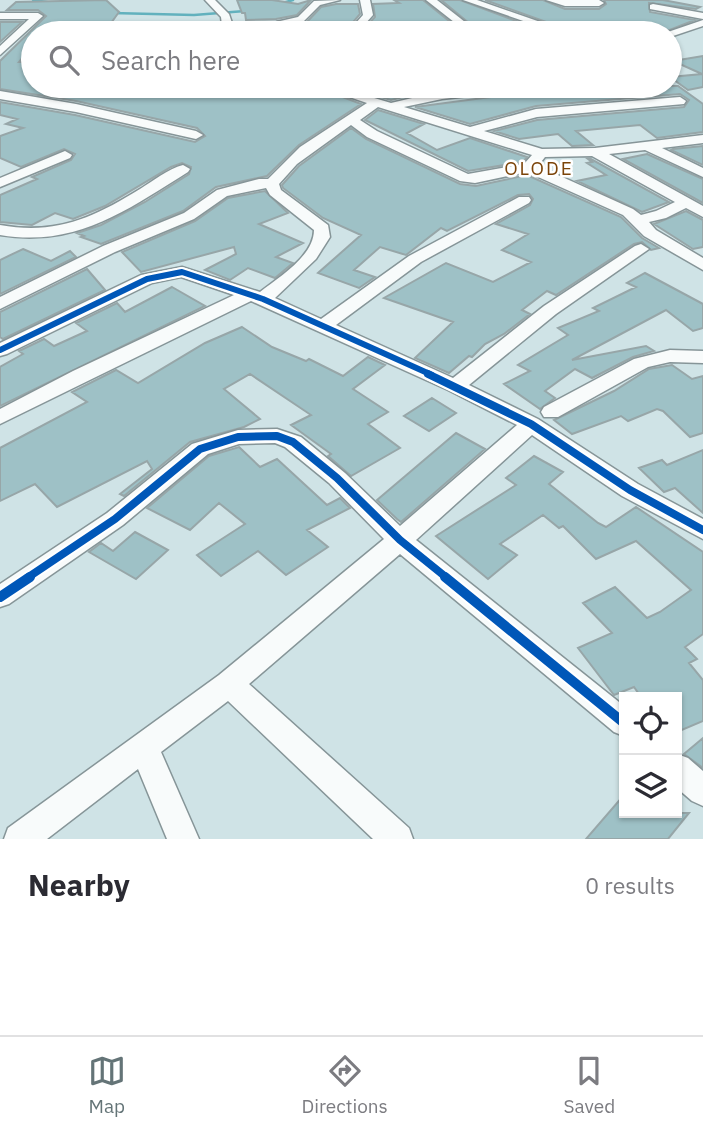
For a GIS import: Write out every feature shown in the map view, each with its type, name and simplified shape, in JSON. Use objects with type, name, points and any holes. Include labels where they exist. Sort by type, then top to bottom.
[{"type":"street","points":[[210,0],[226,21]]},
{"type":"street","points":[[291,21],[301,19],[317,4],[335,0]]},
{"type":"street","points":[[363,21],[368,15],[365,0]]},
{"type":"street","points":[[431,0],[458,21]]},
{"type":"street","points":[[468,0],[533,21]]},
{"type":"street","points":[[549,1],[599,2]]},
{"type":"street","points":[[519,16],[519,9],[523,6]]},
{"type":"street","points":[[653,7],[703,16]]},
{"type":"street","points":[[0,16],[38,16],[33,21]]},
{"type":"street","points":[[682,30],[703,23]]},
{"type":"street","points":[[0,52],[21,32]]},
{"type":"street","points":[[12,40],[21,40]]},
{"type":"street","points":[[0,95],[76,108],[196,135]]},
{"type":"street","points":[[363,98],[541,153],[595,152],[703,139]]},
{"type":"street","points":[[391,106],[428,98]]},
{"type":"street","points":[[470,131],[536,113],[680,100]]},
{"type":"street","points":[[272,184],[281,171],[320,140],[353,121],[376,102]]},
{"type":"street","points":[[353,121],[372,134],[460,176],[475,179],[529,167],[541,153]]},
{"type":"street","points":[[648,146],[703,173]]},
{"type":"street","points":[[595,152],[703,212]]},
{"type":"street","points":[[0,183],[65,155]]},
{"type":"street","points":[[0,163],[26,172]]},
{"type":"street","points":[[529,167],[628,212],[650,233],[703,265]]},
{"type":"street","points":[[0,230],[30,236],[64,231],[100,219],[183,169]]},
{"type":"street","points":[[0,304],[109,249],[189,216],[222,193],[259,183],[272,184]]},
{"type":"street","points":[[0,417],[92,369],[257,296],[311,256],[322,242],[322,228],[275,192],[272,184]]},
{"type":"street","points":[[323,326],[415,259],[524,200]]},
{"type":"street","points":[[638,220],[661,215],[685,203]]},
{"type":"street","points":[[455,386],[550,310],[640,249]]},
{"type":"street","points":[[0,350],[147,279],[166,273],[182,272],[257,296],[455,386],[541,418],[630,491],[703,530]]},
{"type":"street","points":[[20,839],[229,684],[541,418],[641,363],[670,356],[703,357]]},
{"type":"street","points":[[0,597],[115,519],[200,449],[237,437],[261,435],[293,442],[337,478],[400,540],[619,719]]},
{"type":"street","points":[[229,684],[397,839]]},
{"type":"street","points":[[144,746],[183,839]]},
{"type":"street","points":[[682,772],[703,791]]},
{"type":"building","points":[[106,0],[119,12],[112,21],[41,21],[46,16],[38,10],[7,10],[16,2]]},
{"type":"building","points":[[237,0],[272,0],[298,4],[311,0],[297,15],[246,20]]},
{"type":"building","points":[[394,0],[423,0],[449,21],[371,21],[375,17],[373,4],[399,3]]},
{"type":"building","points":[[441,0],[460,0],[516,21],[466,21]]},
{"type":"building","points":[[485,0],[543,0],[565,9],[599,9],[606,4],[604,0],[663,0],[700,7],[696,9],[649,3],[650,12],[695,20],[682,25],[682,21],[543,21]]},
{"type":"building","points":[[358,4],[360,14],[354,21],[308,21],[321,7]]},
{"type":"building","points":[[0,22],[21,22],[21,23],[0,42]]},
{"type":"building","points":[[21,40],[21,92],[0,89],[0,61]]},
{"type":"building","points":[[703,56],[703,87],[688,90],[682,86],[682,76],[702,74],[682,65],[682,60]]},
{"type":"building","points":[[682,89],[703,104],[703,132],[657,138],[640,125],[576,131],[593,145],[572,146],[558,134],[519,139],[494,131],[537,120],[684,107],[689,100],[682,95]]},
{"type":"building","points":[[57,98],[345,98],[361,104],[299,145],[267,176],[216,187],[183,211],[101,244],[77,233],[101,225],[145,202],[189,174],[191,167],[182,163],[171,167],[105,206],[73,219],[55,213],[32,225],[0,222],[0,195],[37,179],[32,177],[71,160],[75,154],[64,149],[21,167],[0,158],[0,136],[23,128],[6,124],[17,119],[0,115],[0,102],[75,115],[195,142],[205,136],[197,128]]},
{"type":"building","points":[[484,98],[632,98],[536,106],[470,124],[415,107]]},
{"type":"building","points":[[378,110],[424,124],[407,133],[437,150],[470,138],[527,157],[523,162],[468,171],[365,120]]},
{"type":"building","points":[[351,128],[366,139],[460,184],[476,186],[527,175],[621,217],[642,238],[659,248],[651,250],[642,242],[634,244],[556,295],[547,291],[522,310],[530,314],[504,334],[485,344],[449,373],[415,358],[453,322],[384,298],[446,263],[493,282],[531,262],[502,250],[528,234],[496,224],[530,205],[533,199],[529,194],[518,195],[447,231],[441,228],[406,255],[380,247],[354,270],[375,277],[359,288],[318,273],[361,235],[323,218],[282,185],[299,166]]},
{"type":"building","points":[[703,146],[703,165],[671,150],[673,149]]},
{"type":"building","points":[[647,154],[703,179],[703,203],[623,159]]},
{"type":"building","points":[[588,159],[669,202],[642,212],[577,181],[606,175],[587,163],[592,162]]},
{"type":"building","points":[[265,191],[288,213],[259,224],[303,243],[276,257],[293,263],[275,278],[248,268],[230,280],[205,270],[236,254],[234,247],[141,272],[122,252],[195,221],[228,198]]},
{"type":"building","points":[[686,211],[703,220],[703,247],[693,249],[654,224]]},
{"type":"building","points":[[23,249],[51,261],[70,251],[76,257],[0,294],[0,260]]},
{"type":"building","points":[[87,269],[105,290],[3,339],[0,337],[0,312]]},
{"type":"building","points":[[645,273],[703,304],[703,328],[693,331],[666,310],[572,360],[646,346],[654,351],[633,357],[592,378],[575,369],[545,391],[555,398],[540,409],[504,384],[530,371],[518,365],[568,335],[558,328],[599,311],[593,308],[636,287],[627,283]]},
{"type":"building","points":[[172,287],[205,306],[0,406],[0,367],[23,354],[19,351],[44,339],[54,346],[87,331],[76,323],[117,303],[125,312]]},
{"type":"building","points":[[242,327],[272,347],[306,361],[309,359],[343,376],[368,357],[385,365],[353,389],[388,412],[368,424],[400,448],[351,476],[328,456],[331,454],[291,425],[311,415],[250,374],[224,389],[260,419],[244,427],[190,442],[124,496],[120,494],[152,469],[147,461],[57,507],[35,484],[0,501],[0,448],[87,402],[72,392],[116,370],[138,383],[205,343]]},
{"type":"building","points":[[672,365],[692,379],[703,376],[703,433],[690,437],[663,411],[657,409],[628,421],[621,416],[572,434],[554,420],[614,391],[649,369]]},
{"type":"building","points":[[432,398],[456,413],[429,431],[404,416]]},
{"type":"building","points":[[456,433],[485,449],[401,522],[377,500]]},
{"type":"building","points":[[239,447],[260,467],[277,459],[327,505],[340,498],[350,508],[307,530],[328,547],[286,575],[258,551],[221,576],[197,555],[245,524],[219,503],[190,530],[147,508],[209,456]]},
{"type":"building","points":[[703,450],[703,513],[675,488],[664,492],[639,468],[662,460],[667,465]]},
{"type":"building","points":[[534,456],[563,472],[549,484],[598,523],[606,527],[636,507],[703,552],[703,634],[685,647],[697,659],[689,663],[703,680],[703,721],[682,730],[682,692],[638,692],[634,687],[614,695],[578,648],[612,633],[583,603],[615,587],[647,618],[691,590],[636,541],[596,559],[563,526],[559,528],[543,515],[500,544],[517,555],[488,579],[436,536],[516,485],[506,478]]},
{"type":"building","points":[[135,532],[168,550],[136,579],[89,552],[101,543],[113,551]]},
{"type":"building","points":[[703,738],[703,768],[684,754]]},
{"type":"building","points":[[619,801],[619,818],[682,818],[682,813],[689,813],[668,839],[586,839]]},
{"type":"waterway","points":[[33,0],[47,2]]},
{"type":"waterway","points":[[279,4],[293,0]]},
{"type":"waterway","points":[[112,13],[194,15],[245,11]]},
{"type":"cycle path","points":[[0,350],[147,279],[182,272],[263,299],[455,386],[531,424],[630,490],[703,530]]},
{"type":"cycle path","points":[[0,597],[115,519],[200,449],[238,437],[277,436],[293,442],[337,478],[400,540],[619,719]]},
{"type":"district","name":"OLODE","points":[[539,168]]}]
